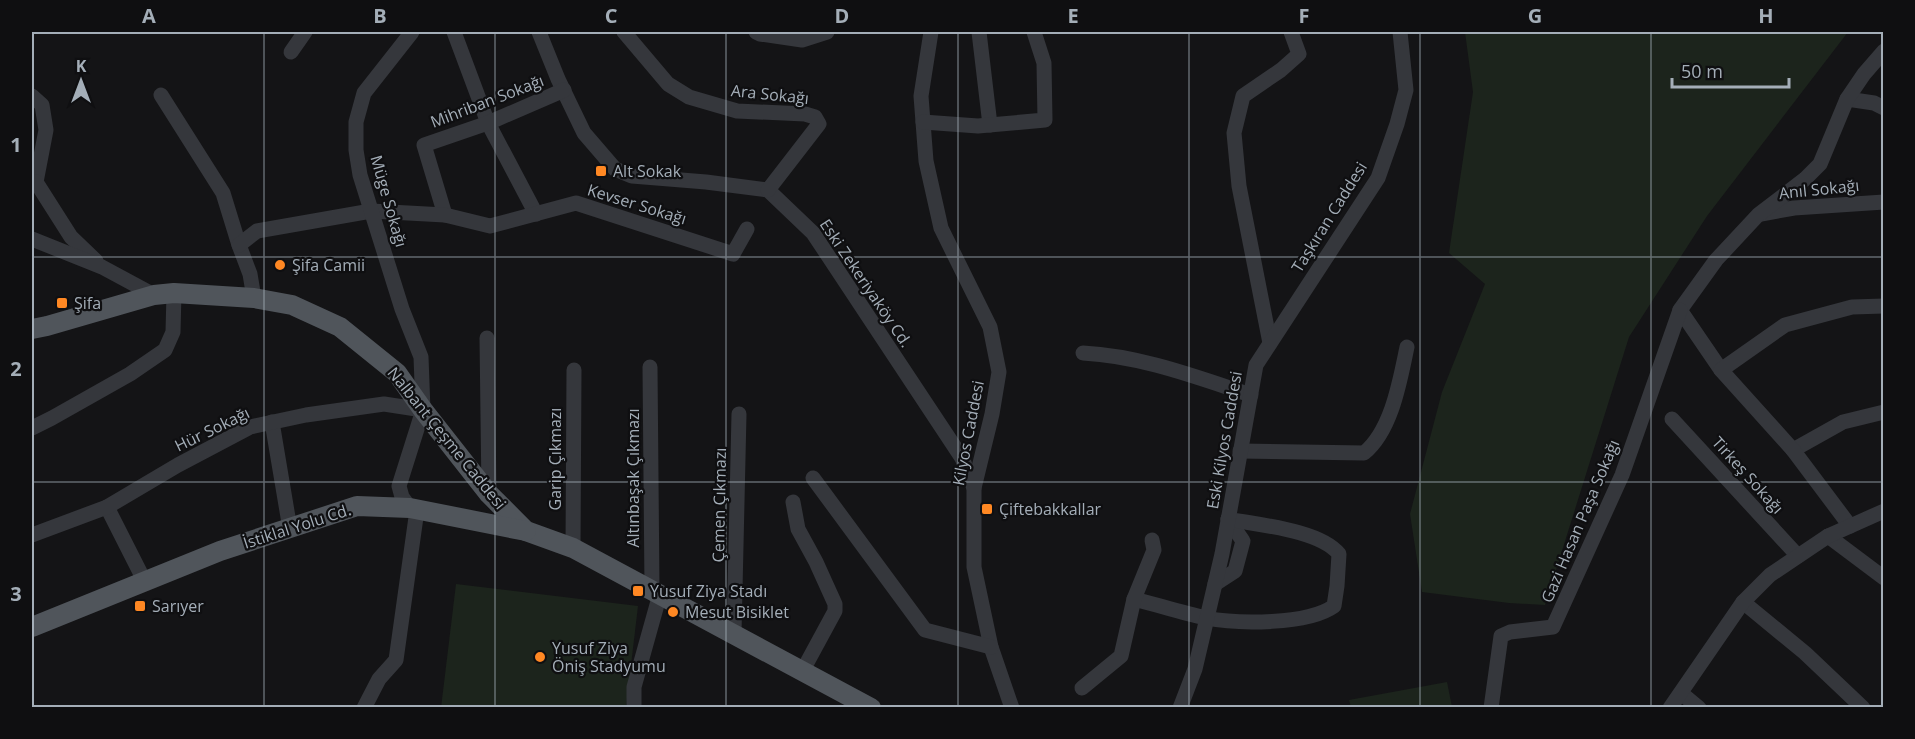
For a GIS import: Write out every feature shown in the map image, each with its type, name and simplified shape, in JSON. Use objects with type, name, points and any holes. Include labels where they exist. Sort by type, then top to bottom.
[{"type":"main road","name":"Nalbant Çeşme Caddesi","points":[[32,329],[164,294],[254,298],[292,305],[339,327],[397,373],[489,494],[526,531],[573,548],[803,670],[865,706]]},
{"type":"main road","points":[[458,518],[472,518],[486,508],[489,494]]},
{"type":"main road","name":"İstiklal Yolu Cd.","points":[[32,627],[220,551],[290,530],[357,506],[414,509],[526,531]]},
{"type":"street","points":[[291,52],[306,32]]},
{"type":"street","name":"Müge Sokağı","points":[[412,32],[364,93],[356,122],[356,150],[360,175],[371,211],[402,309],[421,357],[423,410],[399,486],[402,497],[414,509]]},
{"type":"street","points":[[454,32],[488,123],[536,214]]},
{"type":"street","points":[[539,32],[584,133],[615,169],[632,176],[768,190]]},
{"type":"street","name":"Ara Sokağı","points":[[624,32],[668,84],[690,97],[737,111],[805,114],[815,117],[819,124],[768,190]]},
{"type":"street","points":[[756,32],[802,40],[827,32]]},
{"type":"street","name":"Kilyos Caddesi","points":[[931,32],[921,96],[926,161],[941,228],[990,327],[999,372],[992,414],[974,488],[974,567],[991,647],[1012,708]]},
{"type":"street","points":[[979,32],[990,125]]},
{"type":"street","points":[[923,122],[978,126],[1045,120],[1044,63],[1034,32]]},
{"type":"street","points":[[1270,343],[1239,186],[1234,133],[1244,96],[1299,54],[1291,32]]},
{"type":"street","name":"Taşkıran Caddesi","points":[[1270,343],[1378,178],[1406,90],[1400,32]]},
{"type":"street","points":[[1850,526],[1793,450],[1721,370],[1680,310],[1716,260],[1758,214],[1805,179],[1820,164],[1847,99],[1884,51]]},
{"type":"street","name":"Mihriban Sokağı","points":[[445,215],[424,145],[488,123],[564,90]]},
{"type":"street","points":[[161,95],[223,193],[250,274],[254,298]]},
{"type":"street","points":[[32,96],[42,105],[46,130],[34,182],[71,237],[102,267]]},
{"type":"street","points":[[1847,99],[1874,103],[1884,108]]},
{"type":"street","name":"Eski Zekeriyaköy Cd.","points":[[768,190],[813,233],[962,458],[974,488]]},
{"type":"street","name":"Anıl Sokağı","points":[[1758,214],[1794,208],[1884,202]]},
{"type":"street","name":"Kevser Sokağı","points":[[239,245],[257,231],[371,211],[445,215],[490,226],[576,203],[733,254],[747,230]]},
{"type":"street","points":[[32,239],[164,294],[173,332],[165,350],[121,379],[32,428]]},
{"type":"street","points":[[1721,370],[1785,325],[1852,307],[1884,306]]},
{"type":"street","name":"Gazi Hasan Paşa Sokağı","points":[[1491,708],[1501,636],[1510,632],[1553,627],[1622,475],[1680,310]]},
{"type":"street","points":[[488,338],[489,494]]},
{"type":"street","name":"Eski Kilyos Caddesi","points":[[1180,708],[1195,669],[1215,584],[1257,365],[1270,343]]},
{"type":"street","points":[[1240,451],[1364,453],[1374,445],[1383,427],[1398,389],[1407,346]]},
{"type":"street","points":[[1083,352],[1112,354],[1134,359],[1251,395]]},
{"type":"street","points":[[397,373],[421,357]]},
{"type":"street","name":"Altınbaşak Çıkmazı","points":[[634,708],[634,687],[656,591],[650,368]]},
{"type":"street","name":"Garip Çıkmazı","points":[[573,548],[574,370]]},
{"type":"street","name":"Hür Sokağı","points":[[32,535],[107,507],[178,465],[250,427],[306,415],[384,404],[423,410]]},
{"type":"street","points":[[1793,450],[1843,422],[1884,412]]},
{"type":"street","name":"Çemen Çıkmazı","points":[[734,633],[739,414]]},
{"type":"street","name":"Tirkeş Sokağı","points":[[1672,419],[1798,556]]},
{"type":"street","points":[[272,422],[290,530]]},
{"type":"street","points":[[813,478],[925,630],[991,647]]},
{"type":"street","points":[[793,502],[798,530],[835,604],[835,611],[803,670]]},
{"type":"street","points":[[107,507],[145,582]]},
{"type":"street","points":[[364,708],[379,679],[396,660],[414,509]]},
{"type":"street","points":[[1670,708],[1743,602],[1770,576],[1828,536],[1884,511]]},
{"type":"street","points":[[1134,599],[1207,618],[1245,621],[1293,620],[1324,613],[1334,606],[1339,554],[1333,546],[1306,534],[1228,519]]},
{"type":"street","points":[[1828,536],[1884,578]]},
{"type":"street","points":[[1082,688],[1121,656],[1134,599],[1154,550],[1152,540]]},
{"type":"street","points":[[1743,602],[1805,653],[1863,708]]},
{"type":"street","points":[[1681,693],[1699,708]]},
{"type":"shaded area","points":[[1465,32],[1848,32],[1707,216],[1629,337],[1545,605],[1422,592],[1410,514],[1442,392],[1485,284],[1449,253],[1473,92]]},
{"type":"shaded area","name":"Yusuf Ziya Öniş Stadyumu","points":[[456,584],[638,606],[626,707],[441,708]]},
{"type":"shaded area","points":[[1447,682],[1452,707],[1351,707],[1349,700]]},
{"type":"place","name":"Alt Sokak","points":[[601,171]]},
{"type":"place","name":"Şifa Camii","points":[[280,265]]},
{"type":"place","name":"Şifa","points":[[62,303]]},
{"type":"place","name":"Çiftebakkallar","points":[[987,509]]},
{"type":"place","name":"Yusuf Ziya Stadı","points":[[638,591]]},
{"type":"place","name":"Sarıyer","points":[[140,606]]},
{"type":"place","name":"Mesut Bisiklet","points":[[673,612]]},
{"type":"place","name":"Yusuf Ziya Öniş Stadyumu","points":[[540,657]]}]
